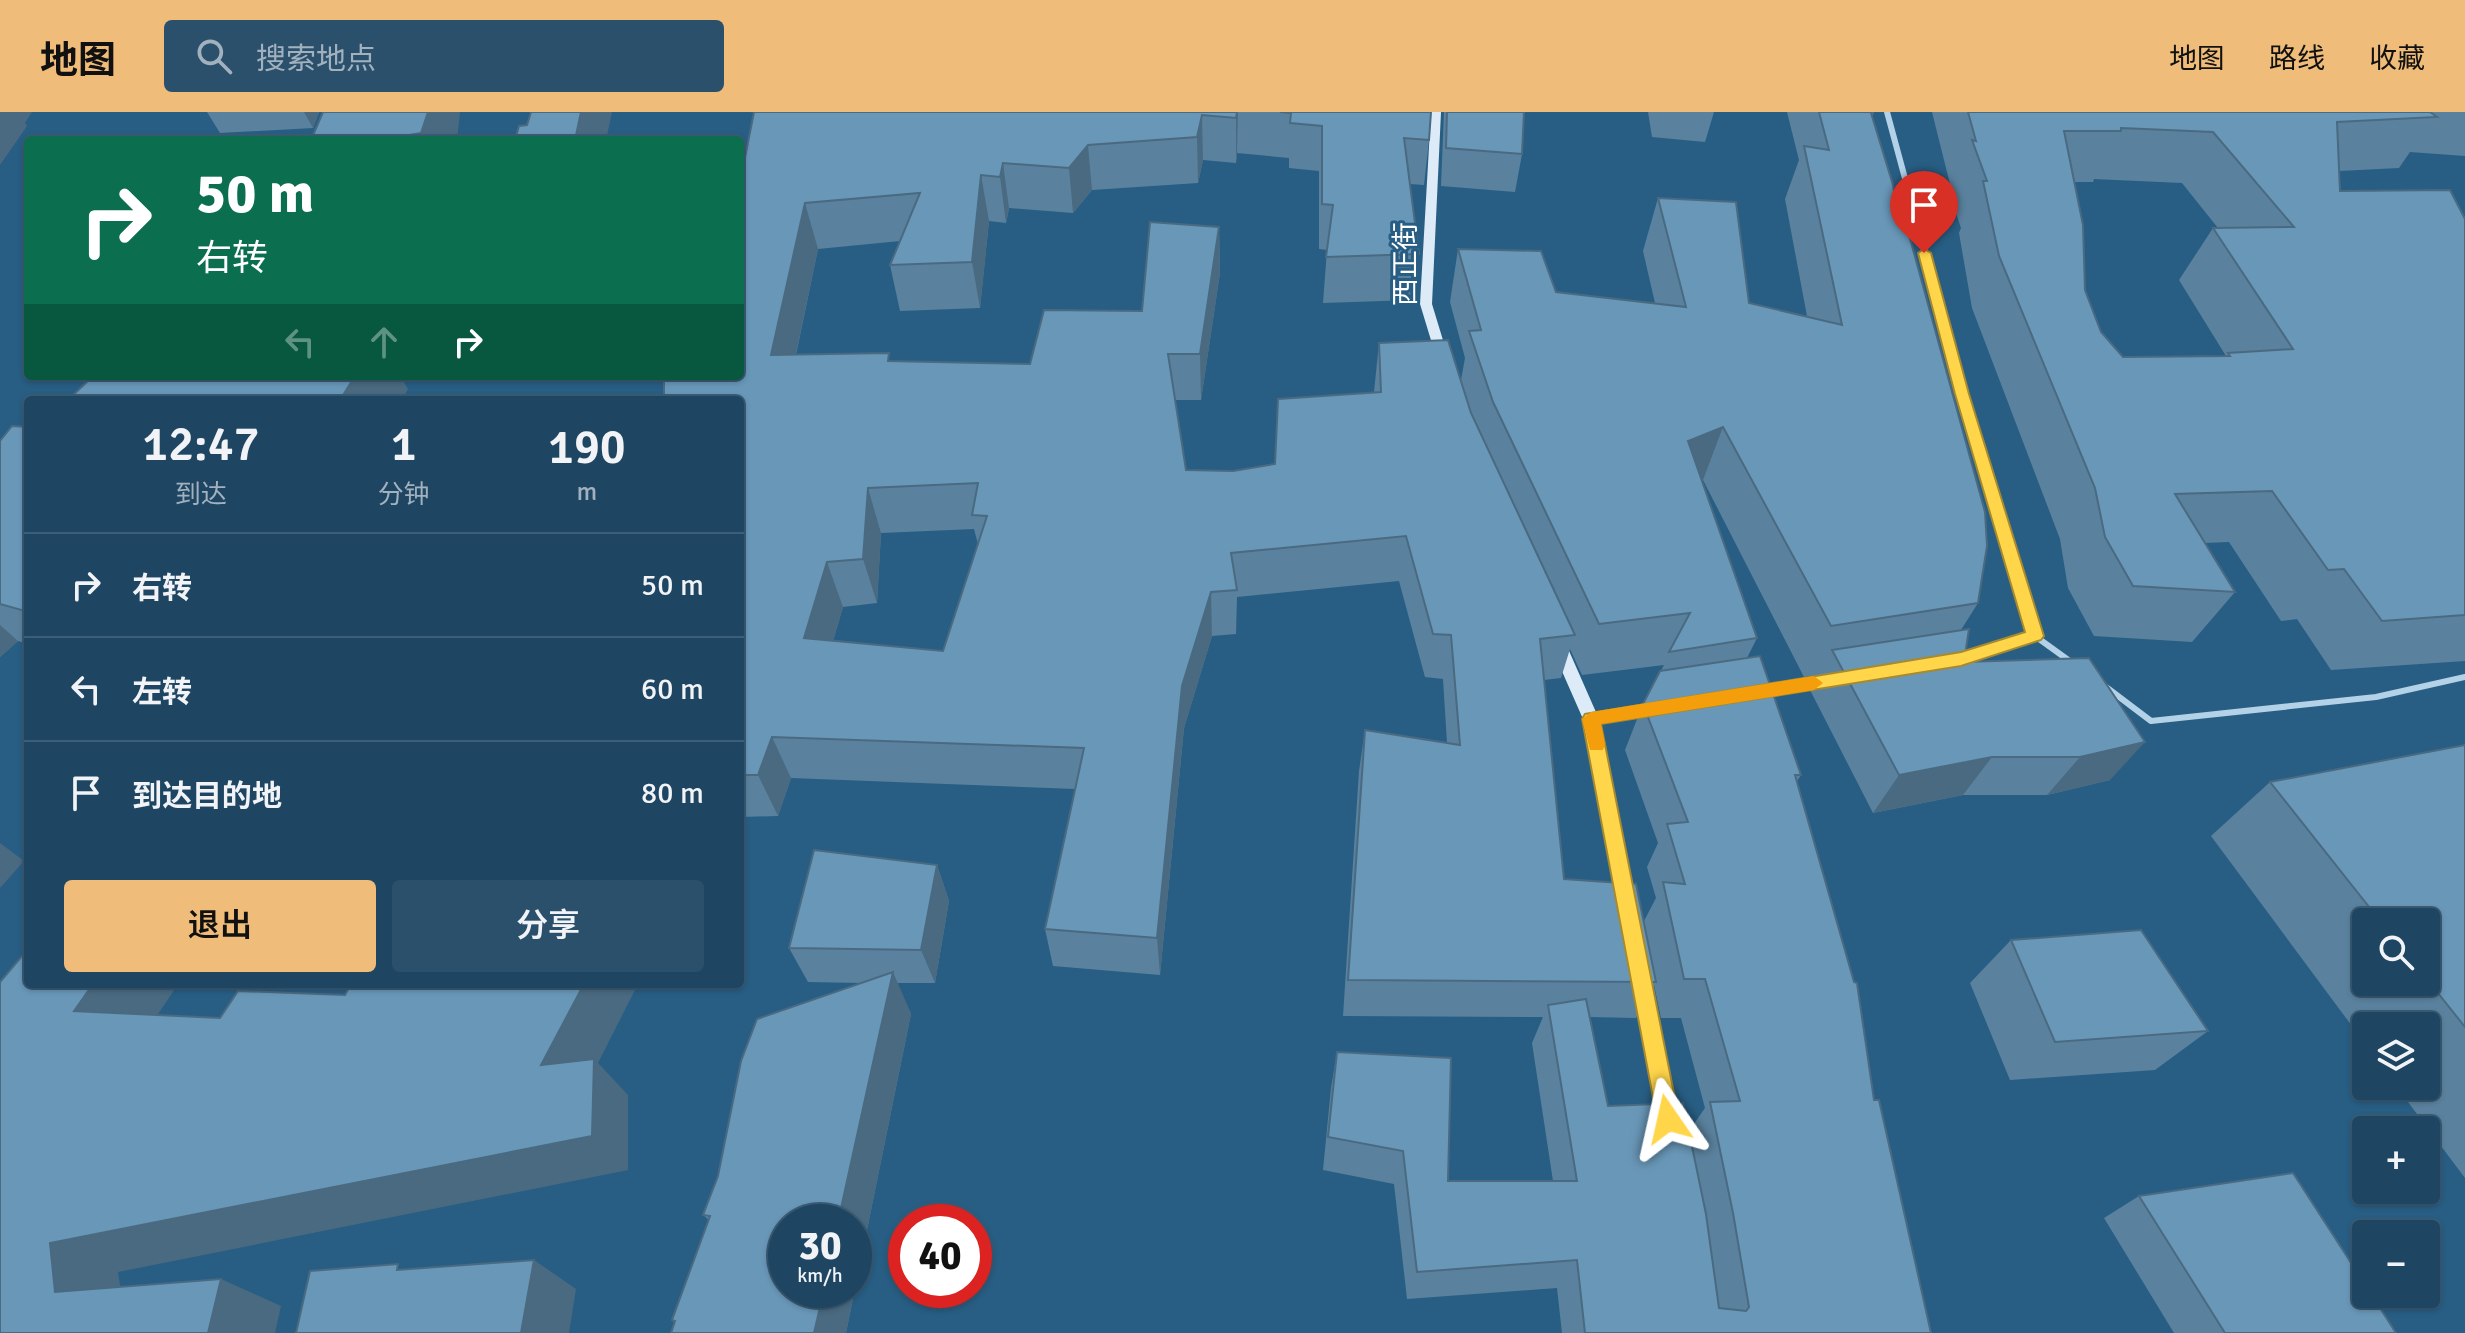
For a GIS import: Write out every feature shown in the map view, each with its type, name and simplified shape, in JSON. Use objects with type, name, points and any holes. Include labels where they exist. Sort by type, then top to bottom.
[{"type":"street","name":"西正街","points":[[1436,112],[1426,304],[1450,381]]},
{"type":"street","points":[[1887,112],[1962,394],[2035,636],[1945,661]]},
{"type":"street","points":[[1552,632],[1591,719],[1630,919]]},
{"type":"street","points":[[1745,694],[1838,679]]},
{"type":"street","points":[[1591,719],[1653,709]]},
{"type":"street","points":[[1639,965],[1671,1135]]},
{"type":"lane","points":[[2035,636],[2074,664]]},
{"type":"lane","points":[[2100,683],[2151,721],[2376,697],[2465,677]]},
{"type":"building","points":[[323,112],[428,112],[421,133],[409,136],[313,136]]},
{"type":"building","points":[[531,112],[581,112],[576,136],[516,136],[519,126],[527,125]]},
{"type":"building","points":[[754,112],[1237,112],[1236,118],[1202,115],[1197,137],[1088,145],[1069,168],[1003,163],[1000,177],[981,175],[972,262],[890,265],[920,193],[805,203],[771,355],[889,353],[888,361],[1030,364],[1044,310],[1142,311],[1150,222],[1219,227],[1200,354],[1168,354],[1186,470],[1233,471],[1275,464],[1278,399],[1381,392],[1379,343],[1448,340],[1471,413],[1575,635],[1540,639],[1564,879],[1636,884],[1656,982],[1348,980],[1365,730],[1460,745],[1451,635],[1433,634],[1406,536],[1231,553],[1237,590],[1211,592],[1182,686],[1157,938],[1045,929],[1084,748],[772,737],[758,775],[744,775],[744,396],[664,396],[664,380],[744,380],[744,163]],"holes":[[[978,483],[972,515],[987,516],[943,651],[804,638],[827,562],[863,559],[868,488]]]},
{"type":"building","points":[[1280,112],[1431,112],[1429,140],[1404,138],[1419,254],[1326,257],[1333,205],[1322,204],[1322,126],[1290,123],[1291,113]]},
{"type":"building","points":[[1447,112],[1524,112],[1522,154],[1446,148]]},
{"type":"building","points":[[1819,112],[1874,112],[1871,113],[1893,185],[1900,224],[1906,224],[1985,512],[1987,546],[1978,603],[1831,626],[1723,427],[1688,441],[1757,638],[1669,652],[1690,613],[1599,624],[1493,402],[1469,331],[1481,330],[1458,249],[1541,251],[1556,292],[1686,307],[1658,198],[1736,202],[1749,303],[1842,325],[1804,146],[1829,150]]},
{"type":"building","points":[[1968,112],[2430,112],[2437,117],[2337,122],[2340,191],[2450,190],[2465,219],[2465,615],[2382,621],[2344,569],[2328,570],[2272,491],[2175,494],[2235,592],[2133,586],[2105,537],[2095,488],[1999,256],[1983,181],[1987,181],[1972,140],[1976,141]],"holes":[[[2121,128],[2213,132],[2294,227],[2213,228],[2293,349],[2228,353],[2230,356],[2123,357],[2101,332],[2085,290],[2083,225],[2064,131],[2121,131]]]},
{"type":"building","points":[[89,380],[352,380],[342,396],[72,396]]},
{"type":"building","points":[[12,426],[24,427],[24,611],[0,604],[0,441]]},
{"type":"building","points":[[1969,629],[1964,662],[2089,658],[2145,742],[2080,757],[1992,757],[1899,775],[1832,650]]},
{"type":"building","points":[[1760,656],[1801,775],[1795,775],[1854,982],[1857,983],[1874,1100],[1879,1100],[1931,1333],[1585,1333],[1577,1260],[1417,1272],[1403,1151],[1328,1137],[1337,1052],[1451,1058],[1448,1181],[1577,1181],[1548,1005],[1586,999],[1608,1106],[1683,1103],[1706,1214],[1719,1308],[1746,1311],[1749,1307],[1710,1102],[1740,1101],[1705,979],[1684,979],[1663,882],[1685,884],[1667,824],[1688,822],[1643,704],[1660,671]]},
{"type":"building","points":[[2465,745],[2465,1027],[2440,996],[2440,908],[2370,908],[2270,782]]},
{"type":"building","points":[[814,850],[937,865],[921,950],[789,948]]},
{"type":"building","points":[[2141,930],[2208,1031],[2055,1042],[2011,940]]},
{"type":"building","points":[[24,954],[24,988],[90,988],[74,1011],[220,1018],[238,991],[345,995],[349,988],[582,988],[541,1065],[594,1059],[592,1136],[50,1243],[55,1292],[221,1279],[208,1333],[0,1333],[0,982]]},
{"type":"building","points":[[893,972],[842,1204],[768,1204],[768,1308],[820,1308],[814,1333],[671,1333],[675,1321],[672,1320],[710,1216],[703,1215],[718,1176],[741,1061],[757,1019]]},
{"type":"building","points":[[2293,1173],[2352,1264],[2352,1308],[2380,1308],[2396,1333],[2225,1333],[2139,1196]]},
{"type":"building","points":[[534,1260],[521,1333],[296,1333],[310,1271],[398,1264],[397,1270]]},
{"type":"slow traffic","points":[[1596,744],[1591,719],[1814,683]]},
{"type":"route","points":[[1668,1119],[1591,719],[1961,659],[2035,636],[1962,394],[1924,253]]}]
